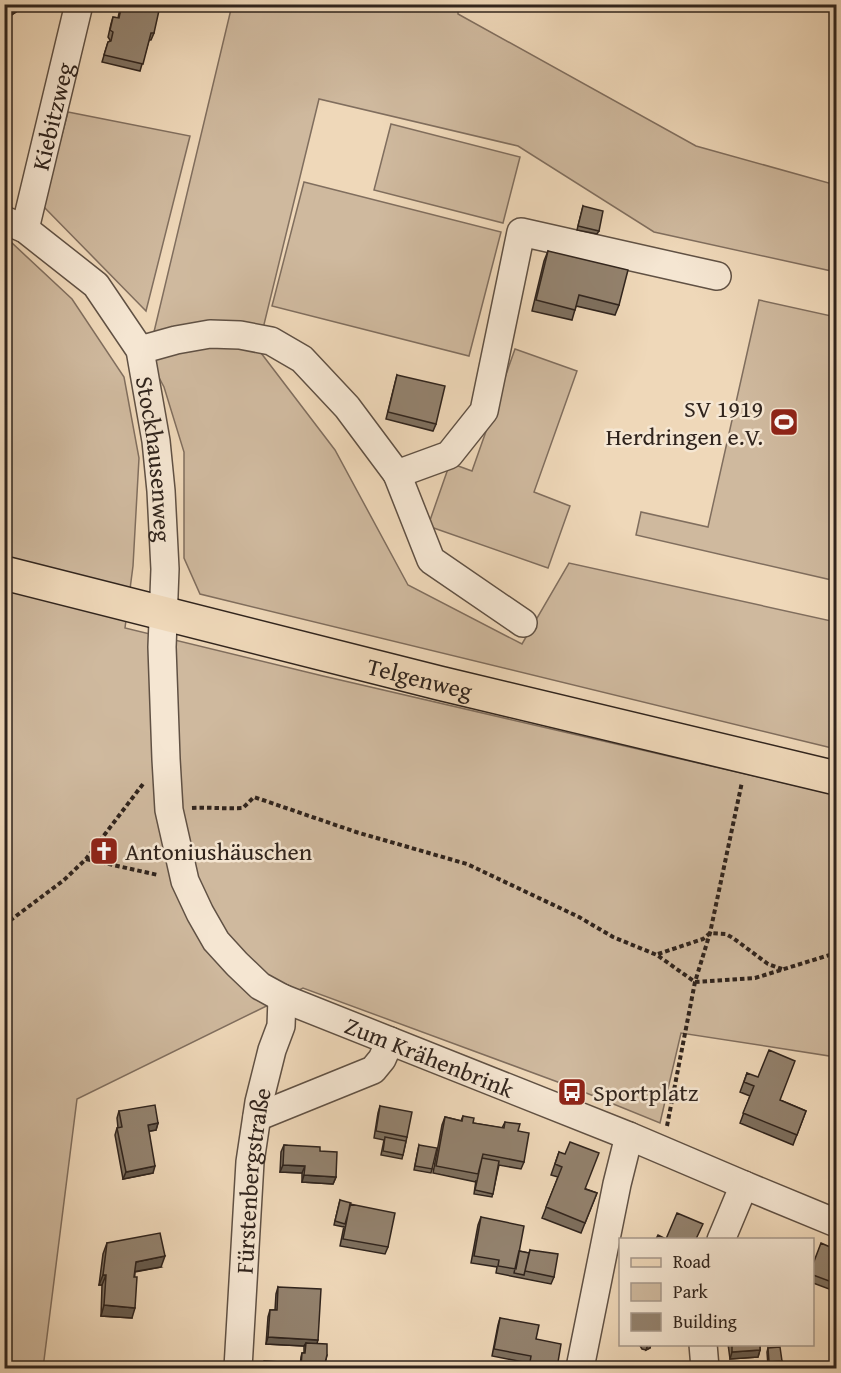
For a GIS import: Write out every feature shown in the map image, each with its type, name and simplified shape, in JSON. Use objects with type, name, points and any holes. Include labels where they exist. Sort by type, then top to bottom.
[{"type":"main road","name":"Telgenweg","points":[[4,573],[439,683],[837,777]]},
{"type":"street","name":"Kiebitzweg","points":[[15,224],[79,4]]},
{"type":"street","name":"Stockhausenweg","points":[[15,224],[96,285],[140,350],[156,441],[161,491],[165,569],[162,647],[166,759]]},
{"type":"street","points":[[397,474],[449,454],[484,411],[520,232],[717,276]]},
{"type":"street","points":[[140,350],[210,334],[240,335],[271,341],[302,359],[347,407],[397,474],[431,560],[524,623]]},
{"type":"street","name":"Zum Krähenbrink","points":[[166,759],[169,810],[185,881],[216,940],[260,986],[282,998],[837,1223]]},
{"type":"street","name":"Fürstenbergstraße","points":[[238,1368],[250,1162],[259,1102],[272,1050],[281,1026],[282,998]]},
{"type":"street","points":[[257,1117],[373,1070],[382,1059],[390,1041]]},
{"type":"street","points":[[580,1368],[617,1184],[629,1137]]},
{"type":"street","points":[[721,1238],[744,1185]]},
{"type":"street","points":[[702,1346],[705,1368]]},
{"type":"path","points":[[662,1151],[695,982],[710,933],[748,757]]},
{"type":"path","points":[[4,925],[64,880],[86,859],[149,776],[166,759]]},
{"type":"path","points":[[169,810],[207,807],[243,808],[254,797],[356,832],[467,864],[579,917],[613,937],[657,955],[695,982],[755,978],[837,954]]},
{"type":"path","points":[[86,859],[185,881]]},
{"type":"path","points":[[657,955],[703,939],[710,933],[726,934],[768,964],[783,970]]},
{"type":"green space","points":[[232,5],[458,5],[458,14],[696,146],[836,185],[836,272],[654,232],[518,146],[319,99],[258,349],[335,450],[408,585],[522,644],[569,563],[836,622],[836,749],[200,594],[184,558],[184,452],[164,387],[148,357]]},
{"type":"green space","points":[[68,112],[190,136],[146,311],[43,206]]},
{"type":"green space","points":[[391,124],[520,157],[503,223],[374,190]]},
{"type":"green space","points":[[304,182],[501,232],[469,356],[272,306]]},
{"type":"green space","points":[[5,241],[12,243],[72,299],[124,377],[139,458],[133,566],[125,628],[836,795],[836,1057],[681,1033],[660,1123],[574,1088],[303,988],[77,1099],[43,1368],[5,1368]]},
{"type":"green space","name":"SV 1919 Herdringen e.V.","points":[[759,300],[836,317],[836,581],[636,535],[641,512],[708,527]]},
{"type":"green space","points":[[515,349],[577,371],[534,492],[570,506],[548,568],[428,526],[450,463],[472,471]]},
{"type":"building","points":[[5,4],[19,4],[13,9],[6,7]]},
{"type":"building","points":[[122,4],[160,6],[154,33],[151,33],[143,64],[104,55],[108,42],[111,41],[113,32],[110,30],[113,17],[119,18]]},
{"type":"building","points":[[583,206],[603,211],[599,231],[578,226]]},
{"type":"building","points":[[548,251],[628,270],[619,305],[579,295],[575,310],[536,300]]},
{"type":"building","points":[[397,375],[445,386],[436,424],[388,412]]},
{"type":"building","points":[[769,1050],[795,1061],[780,1100],[806,1111],[797,1135],[743,1113],[754,1086],[744,1082],[747,1073],[758,1077]]},
{"type":"building","points":[[155,1105],[158,1123],[148,1125],[155,1166],[126,1172],[117,1128],[122,1127],[119,1111]]},
{"type":"building","points":[[380,1106],[412,1112],[407,1137],[376,1131]]},
{"type":"building","points":[[463,1116],[474,1118],[473,1123],[504,1128],[505,1122],[520,1124],[518,1131],[529,1133],[524,1162],[483,1154],[478,1174],[436,1166],[445,1117],[462,1121]]},
{"type":"building","points":[[385,1137],[406,1141],[403,1155],[383,1151]]},
{"type":"building","points":[[570,1142],[599,1153],[585,1189],[597,1193],[585,1223],[546,1207],[562,1167],[555,1164],[559,1152],[565,1154]]},
{"type":"building","points":[[284,1145],[320,1147],[320,1151],[337,1152],[336,1177],[304,1175],[305,1166],[283,1165]]},
{"type":"building","points":[[419,1145],[437,1148],[432,1169],[415,1166]]},
{"type":"building","points":[[482,1158],[499,1161],[493,1194],[475,1190]]},
{"type":"building","points":[[340,1200],[351,1203],[345,1224],[335,1221]]},
{"type":"building","points":[[350,1204],[395,1213],[388,1247],[343,1239]]},
{"type":"building","points":[[677,1213],[703,1224],[696,1238],[666,1238]]},
{"type":"building","points":[[481,1217],[524,1226],[516,1269],[498,1266],[499,1260],[474,1256]]},
{"type":"building","points":[[160,1233],[165,1256],[136,1262],[135,1308],[104,1305],[106,1275],[103,1275],[107,1243]]},
{"type":"building","points":[[821,1243],[837,1250],[837,1284],[814,1275],[814,1261]]},
{"type":"building","points":[[530,1250],[558,1254],[554,1277],[525,1271]]},
{"type":"building","points":[[519,1251],[529,1253],[524,1275],[514,1273]]},
{"type":"building","points":[[278,1287],[321,1289],[318,1340],[268,1337],[270,1310],[277,1310]]},
{"type":"building","points":[[500,1318],[539,1325],[536,1339],[561,1344],[557,1368],[529,1368],[531,1356],[494,1349]]},
{"type":"building","points":[[306,1343],[327,1344],[324,1367],[301,1366]]},
{"type":"building","points":[[732,1346],[760,1346],[760,1350],[732,1352]]},
{"type":"building","points":[[780,1347],[782,1361],[769,1362],[768,1348]]},
{"type":"building","points":[[264,1361],[298,1363],[298,1368],[263,1368]]},
{"type":"place","name":"SV 1919 Herdringen e.V.","points":[[784,422]]},
{"type":"place","name":"Antoniushäuschen","points":[[104,851]]},
{"type":"place","name":"Sportplatz","points":[[572,1092]]}]
